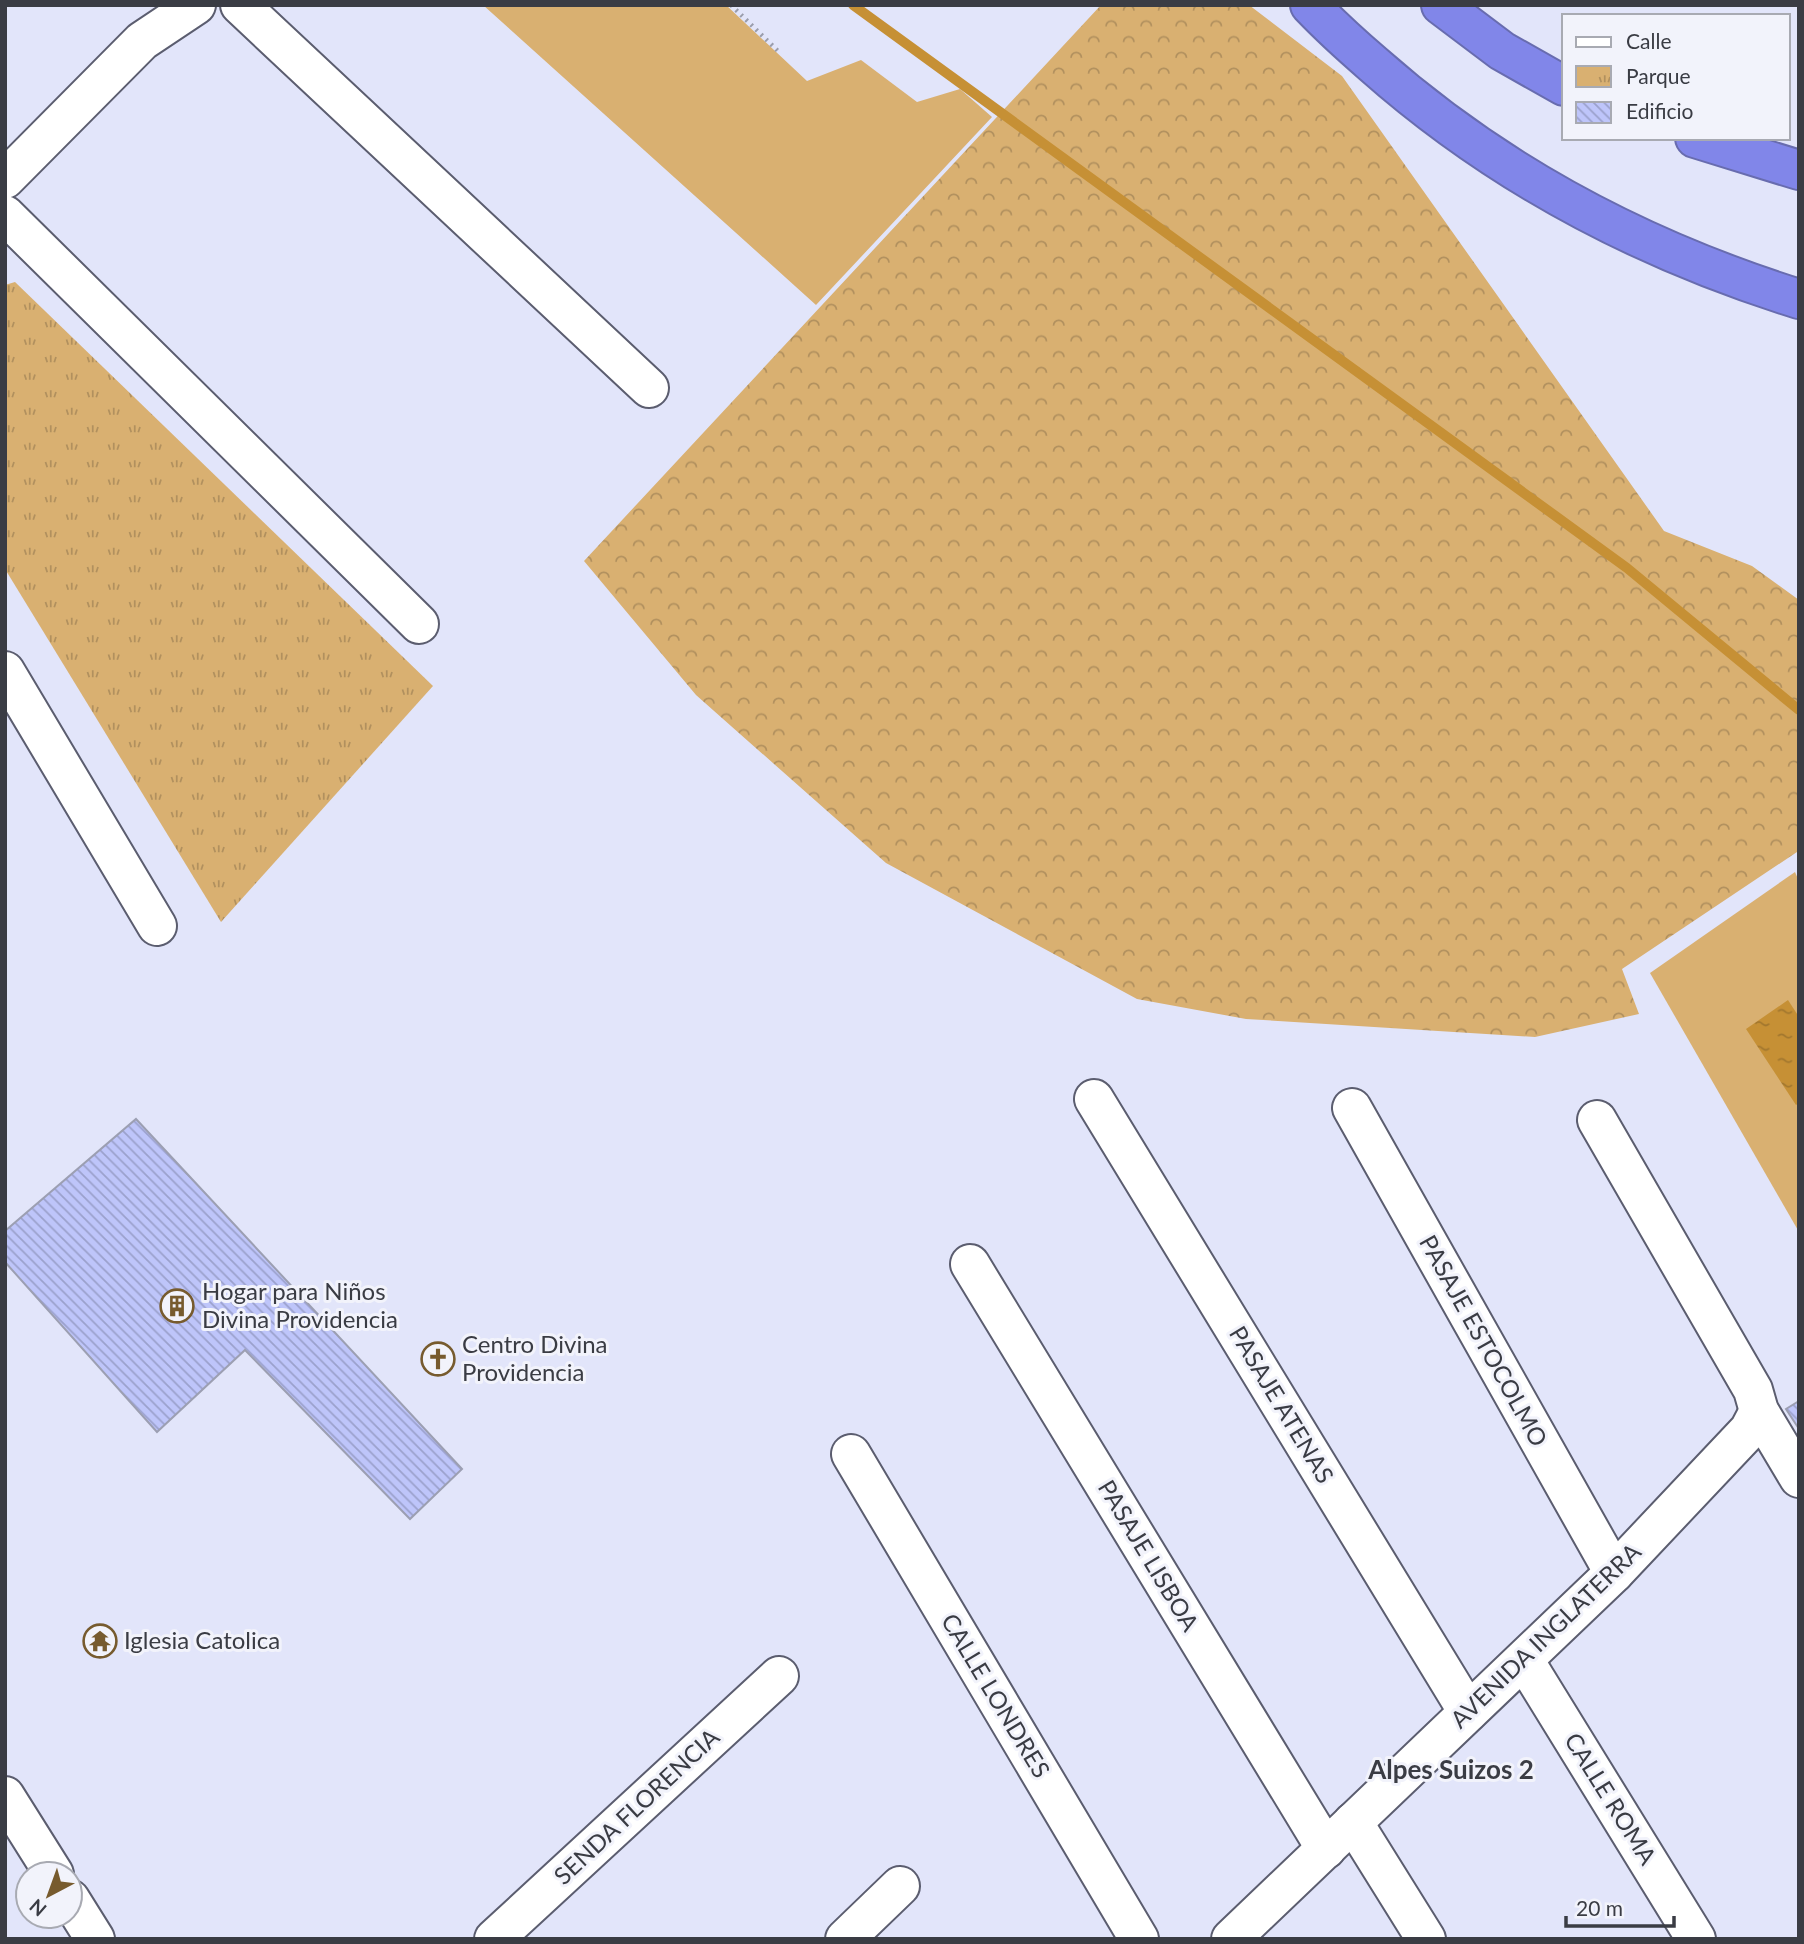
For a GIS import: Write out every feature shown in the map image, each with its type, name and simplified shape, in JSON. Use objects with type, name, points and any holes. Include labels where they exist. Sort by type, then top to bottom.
[{"type":"highway","points":[[1310,5],[1409,96],[1503,164],[1546,191],[1669,251],[1799,299]]},
{"type":"highway","points":[[1441,5],[1502,51],[1562,85]]},
{"type":"highway","points":[[1702,140],[1799,170]]},
{"type":"street","points":[[5,179],[142,41],[195,5]]},
{"type":"street","points":[[240,5],[649,388]]},
{"type":"street","points":[[5,215],[419,624]]},
{"type":"street","points":[[5,671],[157,926]]},
{"type":"street","name":"PASAJE ATENAS","points":[[1094,1099],[1468,1712]]},
{"type":"street","name":"PASAJE ESTOCOLMO","points":[[1352,1108],[1614,1573]]},
{"type":"street","points":[[1597,1120],[1753,1390],[1759,1410],[1799,1478]]},
{"type":"street","name":"PASAJE LISBOA","points":[[970,1264],[1326,1849]]},
{"type":"street","name":"AVENIDA INGLATERRA","points":[[1231,1939],[1614,1573],[1749,1430],[1759,1410]]},
{"type":"street","name":"CALLE LONDRES","points":[[851,1454],[1139,1939]]},
{"type":"street","name":"CALLE ROMA","points":[[1524,1660],[1696,1939]]},
{"type":"street","name":"SENDA FLORENCIA","points":[[494,1939],[779,1676]]},
{"type":"street","points":[[5,1796],[45,1860]]},
{"type":"street","points":[[1353,1822],[1426,1939]]},
{"type":"street","points":[[845,1939],[900,1886]]},
{"type":"street","points":[[84,1921],[95,1939]]},
{"type":"path","points":[[731,5],[780,53]]},
{"type":"green space","points":[[483,5],[726,5],[807,81],[861,60],[917,102],[960,89],[992,117],[816,305]]},
{"type":"green space","points":[[1101,5],[1249,5],[1342,76],[1664,531],[1752,566],[1799,600],[1799,854],[1797,852],[1622,969],[1639,1014],[1535,1037],[1246,1019],[1137,999],[886,863],[696,695],[584,561]]},
{"type":"green space","points":[[15,282],[433,686],[221,922],[5,569],[5,285]]},
{"type":"green space","points":[[1795,872],[1799,881],[1799,1232],[1650,973]]},
{"type":"water","points":[[1788,1000],[1799,1017],[1799,1103],[1796,1105],[1746,1029]]},
{"type":"building","name":"Hogar para Niños Divina Providencia","points":[[136,1119],[462,1469],[410,1519],[245,1350],[157,1432],[5,1262],[5,1231]]},
{"type":"building","points":[[1799,1401],[1799,1429],[1786,1409]]},
{"type":"waterway","points":[[853,5],[1627,568],[1799,710]]},
{"type":"place","name":"Hogar para Niños Divina Providencia","points":[[177,1306]]},
{"type":"place","name":"Centro Divina Providencia","points":[[438,1359]]},
{"type":"place","name":"Iglesia Catolica","points":[[100,1641]]},
{"type":"district","name":"Alpes Suizos 2","points":[[1451,1770]]}]
